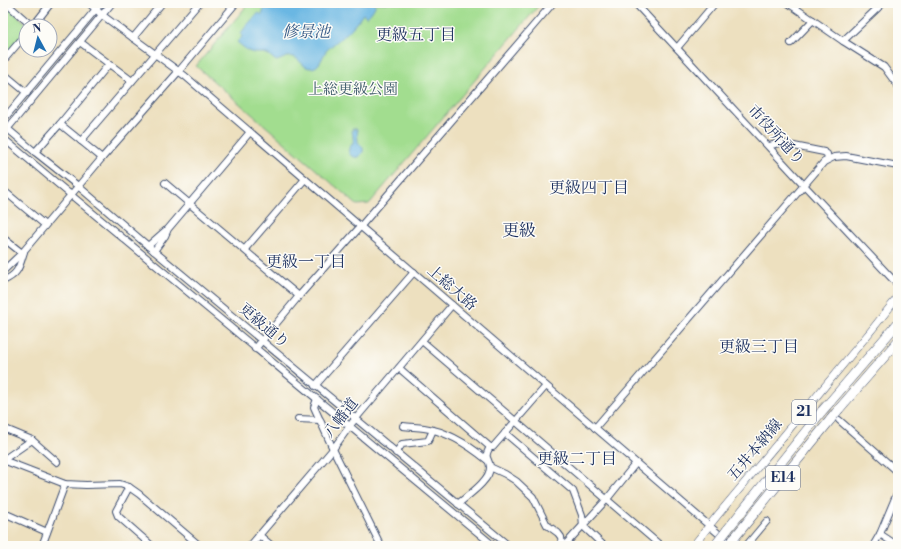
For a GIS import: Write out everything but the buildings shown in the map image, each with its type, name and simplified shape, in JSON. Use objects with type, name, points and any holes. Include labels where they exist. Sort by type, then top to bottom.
[{"type":"highway","name":"E14","points":[[716,545],[819,405],[830,402],[898,323]]},
{"type":"highway","name":"E14","points":[[729,546],[734,542],[835,419],[839,409],[898,341]]},
{"type":"main road","name":"五井本納線","points":[[693,546],[709,526],[819,405],[898,297]]},
{"type":"street","points":[[39,18],[51,3]]},
{"type":"street","points":[[3,120],[27,93],[92,6],[101,3]]},
{"type":"street","points":[[4,129],[112,3]]},
{"type":"street","points":[[133,38],[162,3]]},
{"type":"street","points":[[81,141],[199,3]]},
{"type":"street","points":[[3,271],[23,251],[236,3]]},
{"type":"street","points":[[255,349],[553,3]]},
{"type":"street","name":"市役所通り","points":[[636,3],[804,185],[898,284]]},
{"type":"street","points":[[677,48],[715,3]]},
{"type":"street","points":[[788,3],[884,67],[898,86]]},
{"type":"street","points":[[844,41],[883,3]]},
{"type":"street","points":[[6,5],[22,18]]},
{"type":"street","name":"上総大路","points":[[92,6],[102,15],[179,71],[709,526],[734,542]]},
{"type":"street","points":[[791,43],[813,20]]},
{"type":"street","points":[[80,42],[132,81]]},
{"type":"street","points":[[3,61],[18,43]]},
{"type":"street","points":[[35,152],[109,64]]},
{"type":"street","points":[[3,72],[27,93]]},
{"type":"street","points":[[60,124],[102,158]]},
{"type":"street","name":"更級通り","points":[[4,129],[78,186],[315,386],[509,546]]},
{"type":"street","points":[[148,246],[168,229],[250,132]]},
{"type":"street","name":"更級通り","points":[[3,138],[255,349],[494,546]]},
{"type":"street","points":[[769,146],[779,143],[824,152],[827,154],[828,159]]},
{"type":"street","points":[[898,145],[898,152]]},
{"type":"street","points":[[595,428],[824,162],[828,159],[839,156],[846,156],[898,166]]},
{"type":"street","points":[[245,250],[305,180]]},
{"type":"street","points":[[166,183],[300,296]]},
{"type":"street","points":[[4,192],[45,225]]},
{"type":"street","points":[[154,251],[165,236],[168,229]]},
{"type":"street","points":[[3,238],[23,251]]},
{"type":"street","points":[[3,281],[12,277],[19,267],[23,251]]},
{"type":"street","points":[[11,264],[19,267]]},
{"type":"street","points":[[315,386],[414,272]]},
{"type":"street","name":"八幡道","points":[[250,546],[333,449],[349,426],[452,305]]},
{"type":"street","points":[[422,341],[661,546]]},
{"type":"street","points":[[399,368],[490,447]]},
{"type":"street","points":[[546,386],[506,433],[493,447],[490,447],[486,458],[490,467],[516,481],[533,497],[546,525],[558,533],[561,537],[563,546]]},
{"type":"street","points":[[316,399],[314,407],[381,546]]},
{"type":"street","points":[[298,419],[320,420]]},
{"type":"street","points":[[835,419],[898,472]]},
{"type":"street","points":[[403,426],[426,428],[442,433],[463,443],[487,460]]},
{"type":"street","points":[[3,428],[32,440],[57,462]]},
{"type":"street","points":[[396,453],[402,444],[428,441],[433,430]]},
{"type":"street","points":[[506,433],[573,491],[582,515],[583,526],[602,545]]},
{"type":"street","points":[[3,460],[32,440]]},
{"type":"street","points":[[3,460],[65,484],[120,484],[129,487],[200,546]]},
{"type":"street","points":[[563,546],[607,499],[636,463]]},
{"type":"street","points":[[458,504],[480,486],[486,478],[490,467]]},
{"type":"street","points":[[42,546],[65,484]]},
{"type":"street","points":[[129,487],[116,511],[118,516],[152,546]]},
{"type":"street","points":[[873,546],[880,534],[898,492]]},
{"type":"street","points":[[4,513],[47,532]]},
{"type":"street","points":[[746,546],[767,522]]},
{"type":"street","points":[[880,534],[898,546]]},
{"type":"street","points":[[259,535],[272,546]]},
{"type":"green space","name":"上総更級公園","points":[[249,3],[541,3],[369,204],[357,205],[196,66]]},
{"type":"green space","points":[[7,9],[10,9],[20,18],[18,18],[18,41],[3,59],[3,14]]},
{"type":"water","name":"修景池","points":[[266,3],[376,3],[375,7],[367,17],[363,14],[347,33],[326,51],[317,66],[314,68],[308,68],[296,58],[287,57],[276,61],[264,53],[254,53],[248,51],[237,42],[242,37],[241,34],[246,26],[259,13],[262,15]]},
{"type":"water","points":[[352,129],[357,129],[358,142],[363,148],[363,152],[359,157],[353,156],[349,152],[349,148],[353,144]]},
{"type":"tunnel","points":[[820,404],[836,417]]},
{"type":"district","name":"更級五丁目","points":[[416,35]]},
{"type":"district","name":"更級四丁目","points":[[589,188]]},
{"type":"district","name":"更級","points":[[519,231]]},
{"type":"district","name":"更級一丁目","points":[[306,262]]},
{"type":"district","name":"更級三丁目","points":[[759,347]]},
{"type":"district","name":"更級二丁目","points":[[577,459]]}]
